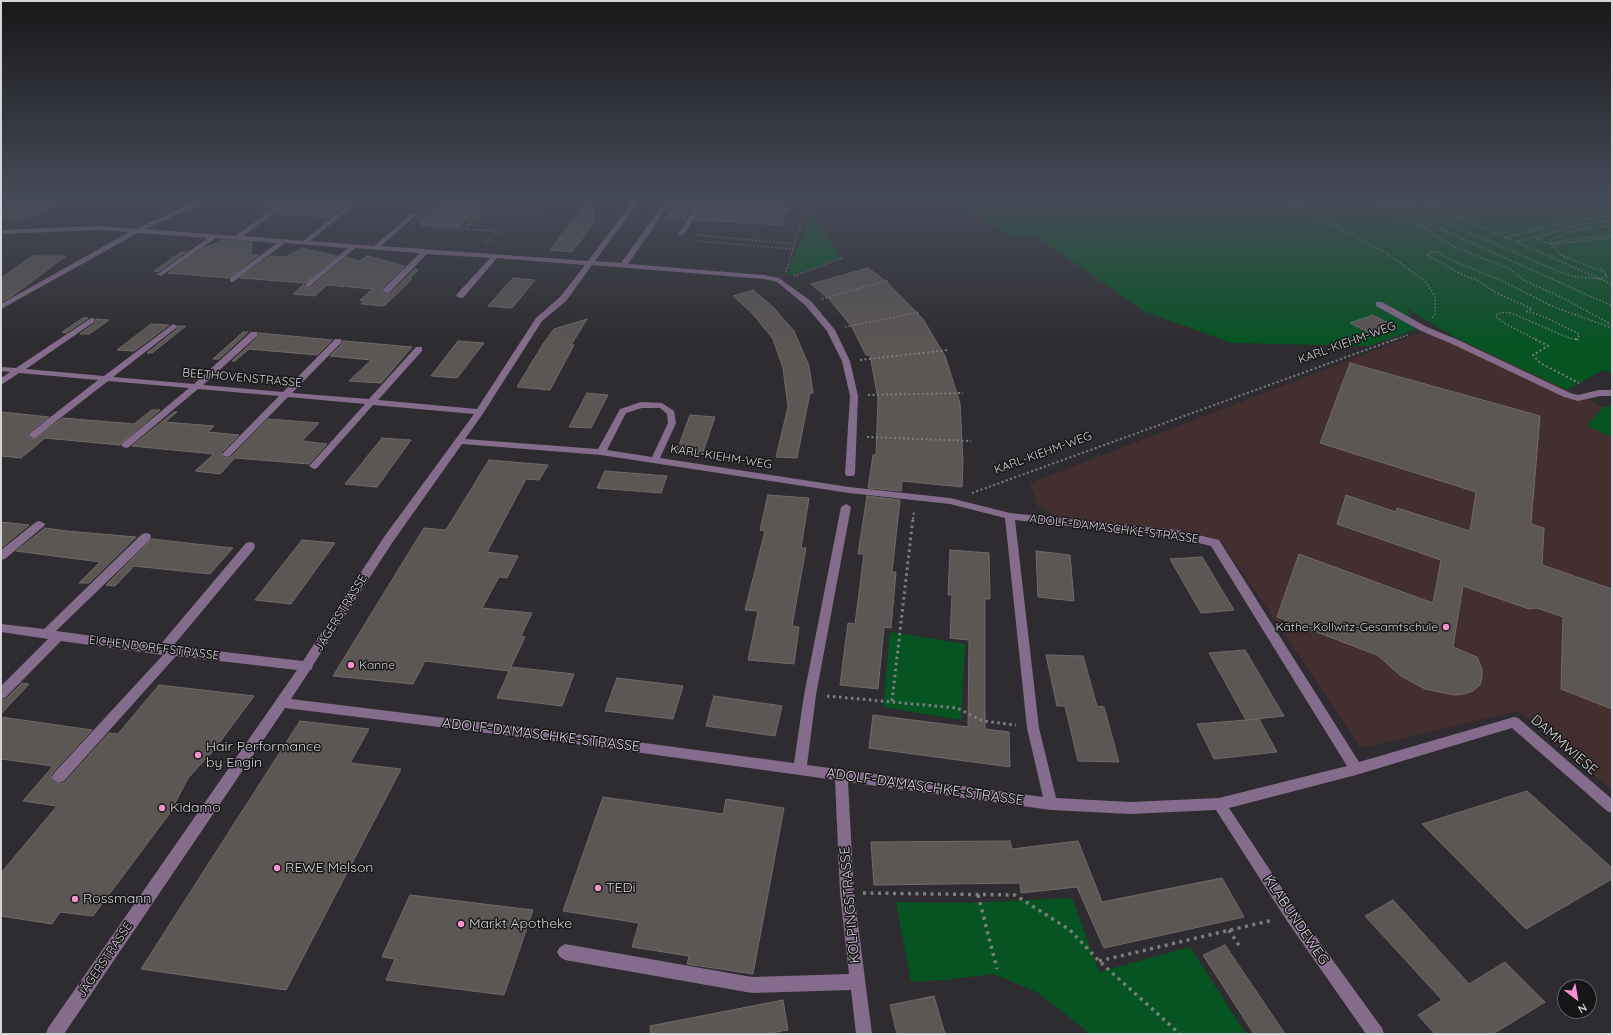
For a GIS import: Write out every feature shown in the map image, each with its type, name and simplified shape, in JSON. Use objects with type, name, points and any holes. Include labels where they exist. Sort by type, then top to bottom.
[{"type":"street","points":[[1,307],[105,248]]},
{"type":"street","points":[[161,274],[198,248]]},
{"type":"street","points":[[233,280],[274,248]]},
{"type":"street","points":[[308,285],[351,248]]},
{"type":"street","points":[[380,248],[589,263],[764,277],[781,280],[808,303],[830,330],[846,362],[854,396],[850,474]]},
{"type":"street","name":"JÄGERSTRASSE","points":[[54,1034],[308,666],[388,540],[480,412],[539,320],[563,299],[600,248]]},
{"type":"street","points":[[623,266],[636,248]]},
{"type":"street","points":[[386,291],[426,251]]},
{"type":"street","points":[[460,296],[495,256]]},
{"type":"street","name":"KARL-KIEHM-WEG","points":[[1379,304],[1424,329],[1568,395],[1578,398],[1599,393],[1612,392]]},
{"type":"street","points":[[1,382],[91,320]]},
{"type":"street","points":[[33,436],[173,326]]},
{"type":"street","points":[[126,445],[197,386],[254,334]]},
{"type":"street","points":[[227,454],[338,342]]},
{"type":"street","points":[[314,466],[419,348]]},
{"type":"street","name":"BEETHOVENSTRASSE","points":[[1,368],[480,412]]},
{"type":"street","name":"KARL-KIEHM-WEG","points":[[601,452],[623,411],[641,405],[662,406],[671,412],[672,423],[655,460]]},
{"type":"street","name":"KARL-KIEHM-WEG","points":[[460,441],[601,452],[849,490],[950,501]]},
{"type":"street","name":"ADOLF-DAMASCHKE-STRASSE","points":[[950,501],[1010,516],[1177,534],[1215,543],[1356,769]]},
{"type":"street","points":[[800,770],[810,695],[846,507]]},
{"type":"street","name":"ADOLF-DAMASCHKE-STRASSE","points":[[1010,516],[1033,728],[1050,804]]},
{"type":"street","points":[[1,556],[40,524]]},
{"type":"street","points":[[46,634],[146,537]]},
{"type":"street","points":[[59,776],[168,651],[250,546]]},
{"type":"street","name":"EICHENDORFFSTRASSE","points":[[1,628],[168,651],[308,666]]},
{"type":"street","points":[[1,694],[58,636]]},
{"type":"street","name":"ADOLF-DAMASCHKE-STRASSE","points":[[282,703],[592,741],[1050,804],[1130,808],[1219,804],[1356,769],[1514,722]]},
{"type":"street","name":"DAMMWIESE","points":[[1514,722],[1612,807]]},
{"type":"street","name":"KOLPINGSTRASSE","points":[[841,776],[847,893],[864,1034]]},
{"type":"street","name":"KLABUNDEWEG","points":[[1219,804],[1292,916],[1376,1034]]},
{"type":"street","points":[[565,952],[752,985],[858,982]]},
{"type":"path","points":[[781,280],[793,249],[785,248]]},
{"type":"path","points":[[1377,248],[1425,281],[1435,296],[1435,314],[1424,329]]},
{"type":"path","points":[[1458,248],[1508,268],[1525,281],[1563,298],[1612,325]]},
{"type":"path","points":[[1484,248],[1612,306]]},
{"type":"path","points":[[1505,248],[1562,273],[1577,277],[1601,279],[1607,276],[1601,268]]},
{"type":"path","points":[[1530,248],[1612,283]]},
{"type":"path","points":[[1556,248],[1561,255],[1604,273]]},
{"type":"path","points":[[1599,393],[1540,363],[1533,355],[1548,346],[1504,323],[1496,317],[1497,314],[1505,312],[1511,313],[1569,338],[1578,340],[1579,334],[1547,318],[1527,311],[1532,310],[1497,293],[1478,281],[1459,274],[1443,263],[1427,255],[1430,252],[1437,252],[1453,261],[1500,280],[1554,307],[1612,328]]},
{"type":"path","points":[[781,280],[842,258]]},
{"type":"path","points":[[808,303],[889,280]]},
{"type":"path","points":[[830,330],[920,312]]},
{"type":"path","name":"KARL-KIEHM-WEG","points":[[950,501],[1424,329]]},
{"type":"path","points":[[846,362],[948,350]]},
{"type":"path","points":[[854,396],[963,393]]},
{"type":"path","points":[[852,436],[971,441]]},
{"type":"path","points":[[892,701],[915,496]]},
{"type":"path","points":[[810,695],[892,701],[957,708],[983,720],[1033,728]]},
{"type":"path","points":[[847,893],[1015,895],[1070,930],[1099,961],[1180,1034]]},
{"type":"path","points":[[978,895],[997,969]]},
{"type":"path","points":[[1099,961],[1292,916]]},
{"type":"path","points":[[1229,930],[1240,947]]},
{"type":"shaded area","name":"Käthe-Kollwitz-Gesamtschule","points":[[1420,333],[1456,338],[1603,407],[1587,425],[1612,437],[1612,791],[1519,711],[1361,748],[1222,542],[1163,537],[1066,523],[1038,506],[1030,483]]},
{"type":"green space","points":[[797,248],[835,248],[841,258],[792,275],[787,274]]},
{"type":"green space","points":[[1054,248],[1612,248],[1612,374],[1603,370],[1567,390],[1456,338],[1406,308],[1416,329],[1369,346],[1232,343],[1146,312]]},
{"type":"green space","points":[[1612,406],[1612,437],[1587,426],[1603,407]]},
{"type":"green space","points":[[890,632],[965,644],[961,720],[883,707]]},
{"type":"green space","points":[[1072,898],[1099,972],[1190,947],[1246,1034],[1090,1034],[1037,992],[993,974],[945,980],[911,982],[896,902],[964,903]]},
{"type":"building","points":[[203,248],[252,248],[251,255],[258,255],[229,278],[168,273]]},
{"type":"building","points":[[301,248],[337,256],[305,283],[240,278],[270,256],[285,257]]},
{"type":"building","points":[[551,248],[575,248],[572,252],[550,250]]},
{"type":"building","points":[[181,252],[186,252],[158,272],[154,271]]},
{"type":"building","points":[[32,256],[66,256],[11,297],[1,302],[1,278]]},
{"type":"building","points":[[368,256],[405,266],[382,288],[381,291],[385,294],[390,294],[415,269],[418,270],[409,279],[412,279],[384,306],[361,304],[364,301],[360,300],[372,289],[327,285],[315,296],[293,294],[304,284],[305,288],[310,288],[346,257],[359,261]]},
{"type":"building","points":[[868,268],[887,282],[923,319],[945,356],[960,403],[963,461],[962,487],[902,481],[901,491],[868,488],[873,455],[876,455],[878,399],[870,355],[866,355],[852,327],[829,299],[811,284]]},
{"type":"building","points":[[513,278],[535,280],[512,308],[488,306]]},
{"type":"building","points":[[753,290],[773,307],[794,331],[809,366],[813,393],[810,393],[797,458],[776,457],[788,407],[783,368],[773,339],[752,313],[733,296]]},
{"type":"building","points":[[1373,315],[1396,327],[1373,335],[1350,323]]},
{"type":"building","points":[[83,318],[88,318],[66,333],[62,332]]},
{"type":"building","points":[[96,319],[109,320],[89,334],[80,334],[95,323]]},
{"type":"building","points":[[587,319],[571,345],[574,345],[550,390],[517,387],[543,344],[554,329]]},
{"type":"building","points":[[151,324],[169,325],[134,351],[117,350]]},
{"type":"building","points":[[178,326],[186,326],[152,353],[147,353],[177,329]]},
{"type":"building","points":[[243,332],[248,332],[219,359],[213,359]]},
{"type":"building","points":[[258,333],[332,340],[317,355],[249,349],[235,361],[232,361],[258,337]]},
{"type":"building","points":[[342,341],[412,347],[381,383],[349,381],[371,360],[330,356],[342,344]]},
{"type":"building","points":[[458,341],[484,343],[457,378],[431,376]]},
{"type":"building","points":[[1350,363],[1540,416],[1531,524],[1544,528],[1542,565],[1612,589],[1612,709],[1561,689],[1563,617],[1537,608],[1529,609],[1463,586],[1453,647],[1477,657],[1482,669],[1480,685],[1473,691],[1464,694],[1454,695],[1425,689],[1401,676],[1377,655],[1277,617],[1299,554],[1433,603],[1441,560],[1337,524],[1346,495],[1396,512],[1397,508],[1470,531],[1476,492],[1320,443]]},
{"type":"building","points":[[587,393],[608,395],[591,428],[569,427]]},
{"type":"building","points":[[152,410],[160,410],[120,445],[45,438],[21,458],[1,456],[1,412],[49,417],[27,434],[27,436],[33,439],[63,418],[134,424]]},
{"type":"building","points":[[174,412],[177,412],[165,422],[214,426],[208,432],[239,435],[221,453],[223,457],[227,458],[231,457],[268,419],[319,423],[302,441],[327,444],[309,464],[235,458],[220,474],[195,471],[214,454],[132,446]]},
{"type":"building","points":[[690,415],[715,417],[702,455],[676,453]]},
{"type":"building","points":[[382,438],[411,440],[377,487],[345,484]]},
{"type":"building","points":[[489,460],[548,465],[539,480],[526,479],[487,552],[518,556],[507,578],[499,577],[482,608],[532,613],[521,636],[525,637],[509,671],[425,661],[413,684],[333,676],[424,528],[446,530]]},
{"type":"building","points":[[605,471],[667,476],[661,493],[597,488]]},
{"type":"building","points":[[768,495],[809,498],[801,548],[806,548],[792,626],[799,627],[794,664],[748,660],[758,611],[745,610],[765,531],[760,530]]},
{"type":"building","points":[[867,496],[900,500],[892,572],[896,572],[891,628],[884,627],[878,689],[840,685],[848,623],[855,624],[864,554],[858,554]]},
{"type":"building","points":[[1,522],[29,525],[1,548]]},
{"type":"building","points":[[45,528],[136,537],[89,583],[79,583],[100,562],[16,551]]},
{"type":"building","points":[[152,539],[233,548],[210,574],[134,566],[115,586],[106,585]]},
{"type":"building","points":[[302,540],[335,543],[291,604],[255,600]]},
{"type":"building","points":[[950,550],[989,553],[990,599],[985,599],[985,729],[1009,732],[1010,767],[869,748],[873,715],[968,727],[969,640],[950,638],[952,595],[948,595]]},
{"type":"building","points":[[1036,551],[1070,555],[1074,601],[1038,597]]},
{"type":"building","points":[[1202,557],[1234,610],[1201,613],[1170,559]]},
{"type":"building","points":[[1245,650],[1284,716],[1246,720],[1209,653]]},
{"type":"building","points":[[1046,655],[1083,656],[1097,706],[1104,707],[1119,762],[1078,761],[1065,706],[1057,706]]},
{"type":"building","points":[[511,667],[574,674],[562,706],[497,698]]},
{"type":"building","points":[[617,678],[683,686],[673,719],[605,711]]},
{"type":"building","points":[[22,683],[29,684],[1,714],[1,700],[6,699]]},
{"type":"building","points":[[159,685],[254,696],[214,750],[188,778],[170,813],[93,916],[60,912],[52,924],[1,916],[1,873],[57,806],[23,801],[53,766],[1,759],[1,717],[92,730],[53,772],[51,776],[53,782],[60,784],[65,782],[109,733],[118,734]]},
{"type":"building","points":[[714,696],[782,706],[775,736],[706,726]]},
{"type":"building","points":[[1259,719],[1277,752],[1214,759],[1197,724]]},
{"type":"building","name":"REWE Melson","points":[[300,721],[369,729],[350,763],[401,769],[286,990],[141,969]]},
{"type":"building","points":[[1527,791],[1612,868],[1612,879],[1526,929],[1422,824]]},
{"type":"building","points":[[603,797],[723,814],[726,799],[784,808],[753,974],[687,964],[689,956],[632,947],[639,923],[563,911]]},
{"type":"building","points":[[1010,841],[1012,849],[1078,841],[1102,902],[1222,878],[1244,917],[1104,948],[1077,887],[1021,893],[1020,883],[874,885],[871,842]]},
{"type":"building","points":[[410,895],[533,910],[504,995],[386,980],[395,959],[382,957]]},
{"type":"building","points":[[1393,900],[1469,984],[1505,962],[1545,1002],[1493,1034],[1435,1034],[1418,1015],[1442,1000],[1365,916]]},
{"type":"building","points":[[1225,945],[1285,1034],[1254,1034],[1203,955]]},
{"type":"building","points":[[934,996],[945,1034],[897,1034],[890,1005]]},
{"type":"building","points":[[783,1000],[788,1030],[765,1034],[651,1034],[650,1026]]},
{"type":"place","name":"Käthe-Kollwitz-Gesamtschule","points":[[1446,627]]},
{"type":"place","name":"Kanne","points":[[351,665]]},
{"type":"place","name":"Hair Performance by Engin","points":[[198,755]]},
{"type":"place","name":"Kidamo","points":[[162,808]]},
{"type":"place","name":"REWE Melson","points":[[277,868]]},
{"type":"place","name":"TEDi","points":[[598,888]]},
{"type":"place","name":"Rossmann","points":[[75,899]]},
{"type":"place","name":"Markt Apotheke","points":[[461,924]]}]
